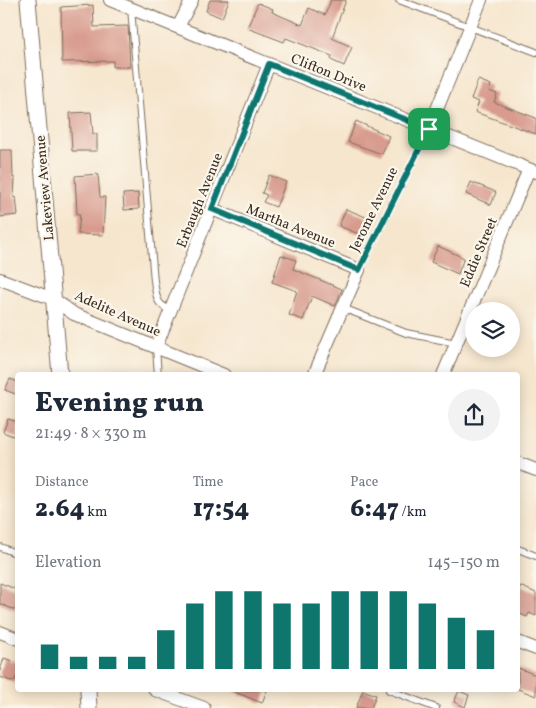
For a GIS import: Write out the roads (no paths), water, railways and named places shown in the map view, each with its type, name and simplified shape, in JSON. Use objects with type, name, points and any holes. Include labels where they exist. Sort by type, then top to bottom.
[{"type":"street","name":"Lakeview Avenue","points":[[28,0],[60,372]]},
{"type":"street","name":"Clifton Drive","points":[[110,0],[532,170]]},
{"type":"street","points":[[178,27],[192,0]]},
{"type":"street","name":"Jerome Avenue","points":[[429,129],[482,0]]},
{"type":"street","name":"Erbaugh Avenue","points":[[156,347],[269,64]]},
{"type":"street","name":"Eddie Street","points":[[444,372],[532,170]]},
{"type":"street","name":"Martha Avenue","points":[[212,209],[359,270]]},
{"type":"street","name":"Jerome Avenue","points":[[315,372],[359,270]]},
{"type":"street","name":"Adelite Avenue","points":[[0,279],[54,299],[74,314],[217,372]]},
{"type":"street","points":[[520,464],[536,470]]},
{"type":"street","points":[[0,632],[15,638]]},
{"type":"street","points":[[520,643],[536,648]]},
{"type":"street","points":[[88,692],[89,708]]},
{"type":"street","points":[[160,692],[204,708]]},
{"type":"lane","points":[[399,0],[536,52]]},
{"type":"lane","points":[[131,8],[154,282],[157,300],[160,305],[171,311]]},
{"type":"lane","name":"Jerome Avenue","points":[[359,270],[429,129]]},
{"type":"lane","points":[[342,308],[406,333],[456,343]]},
{"type":"lane","points":[[156,347],[158,372]]},
{"type":"lane","points":[[0,547],[15,553]]},
{"type":"lane","points":[[520,550],[536,556]]},
{"type":"lane","points":[[394,692],[436,708]]}]
